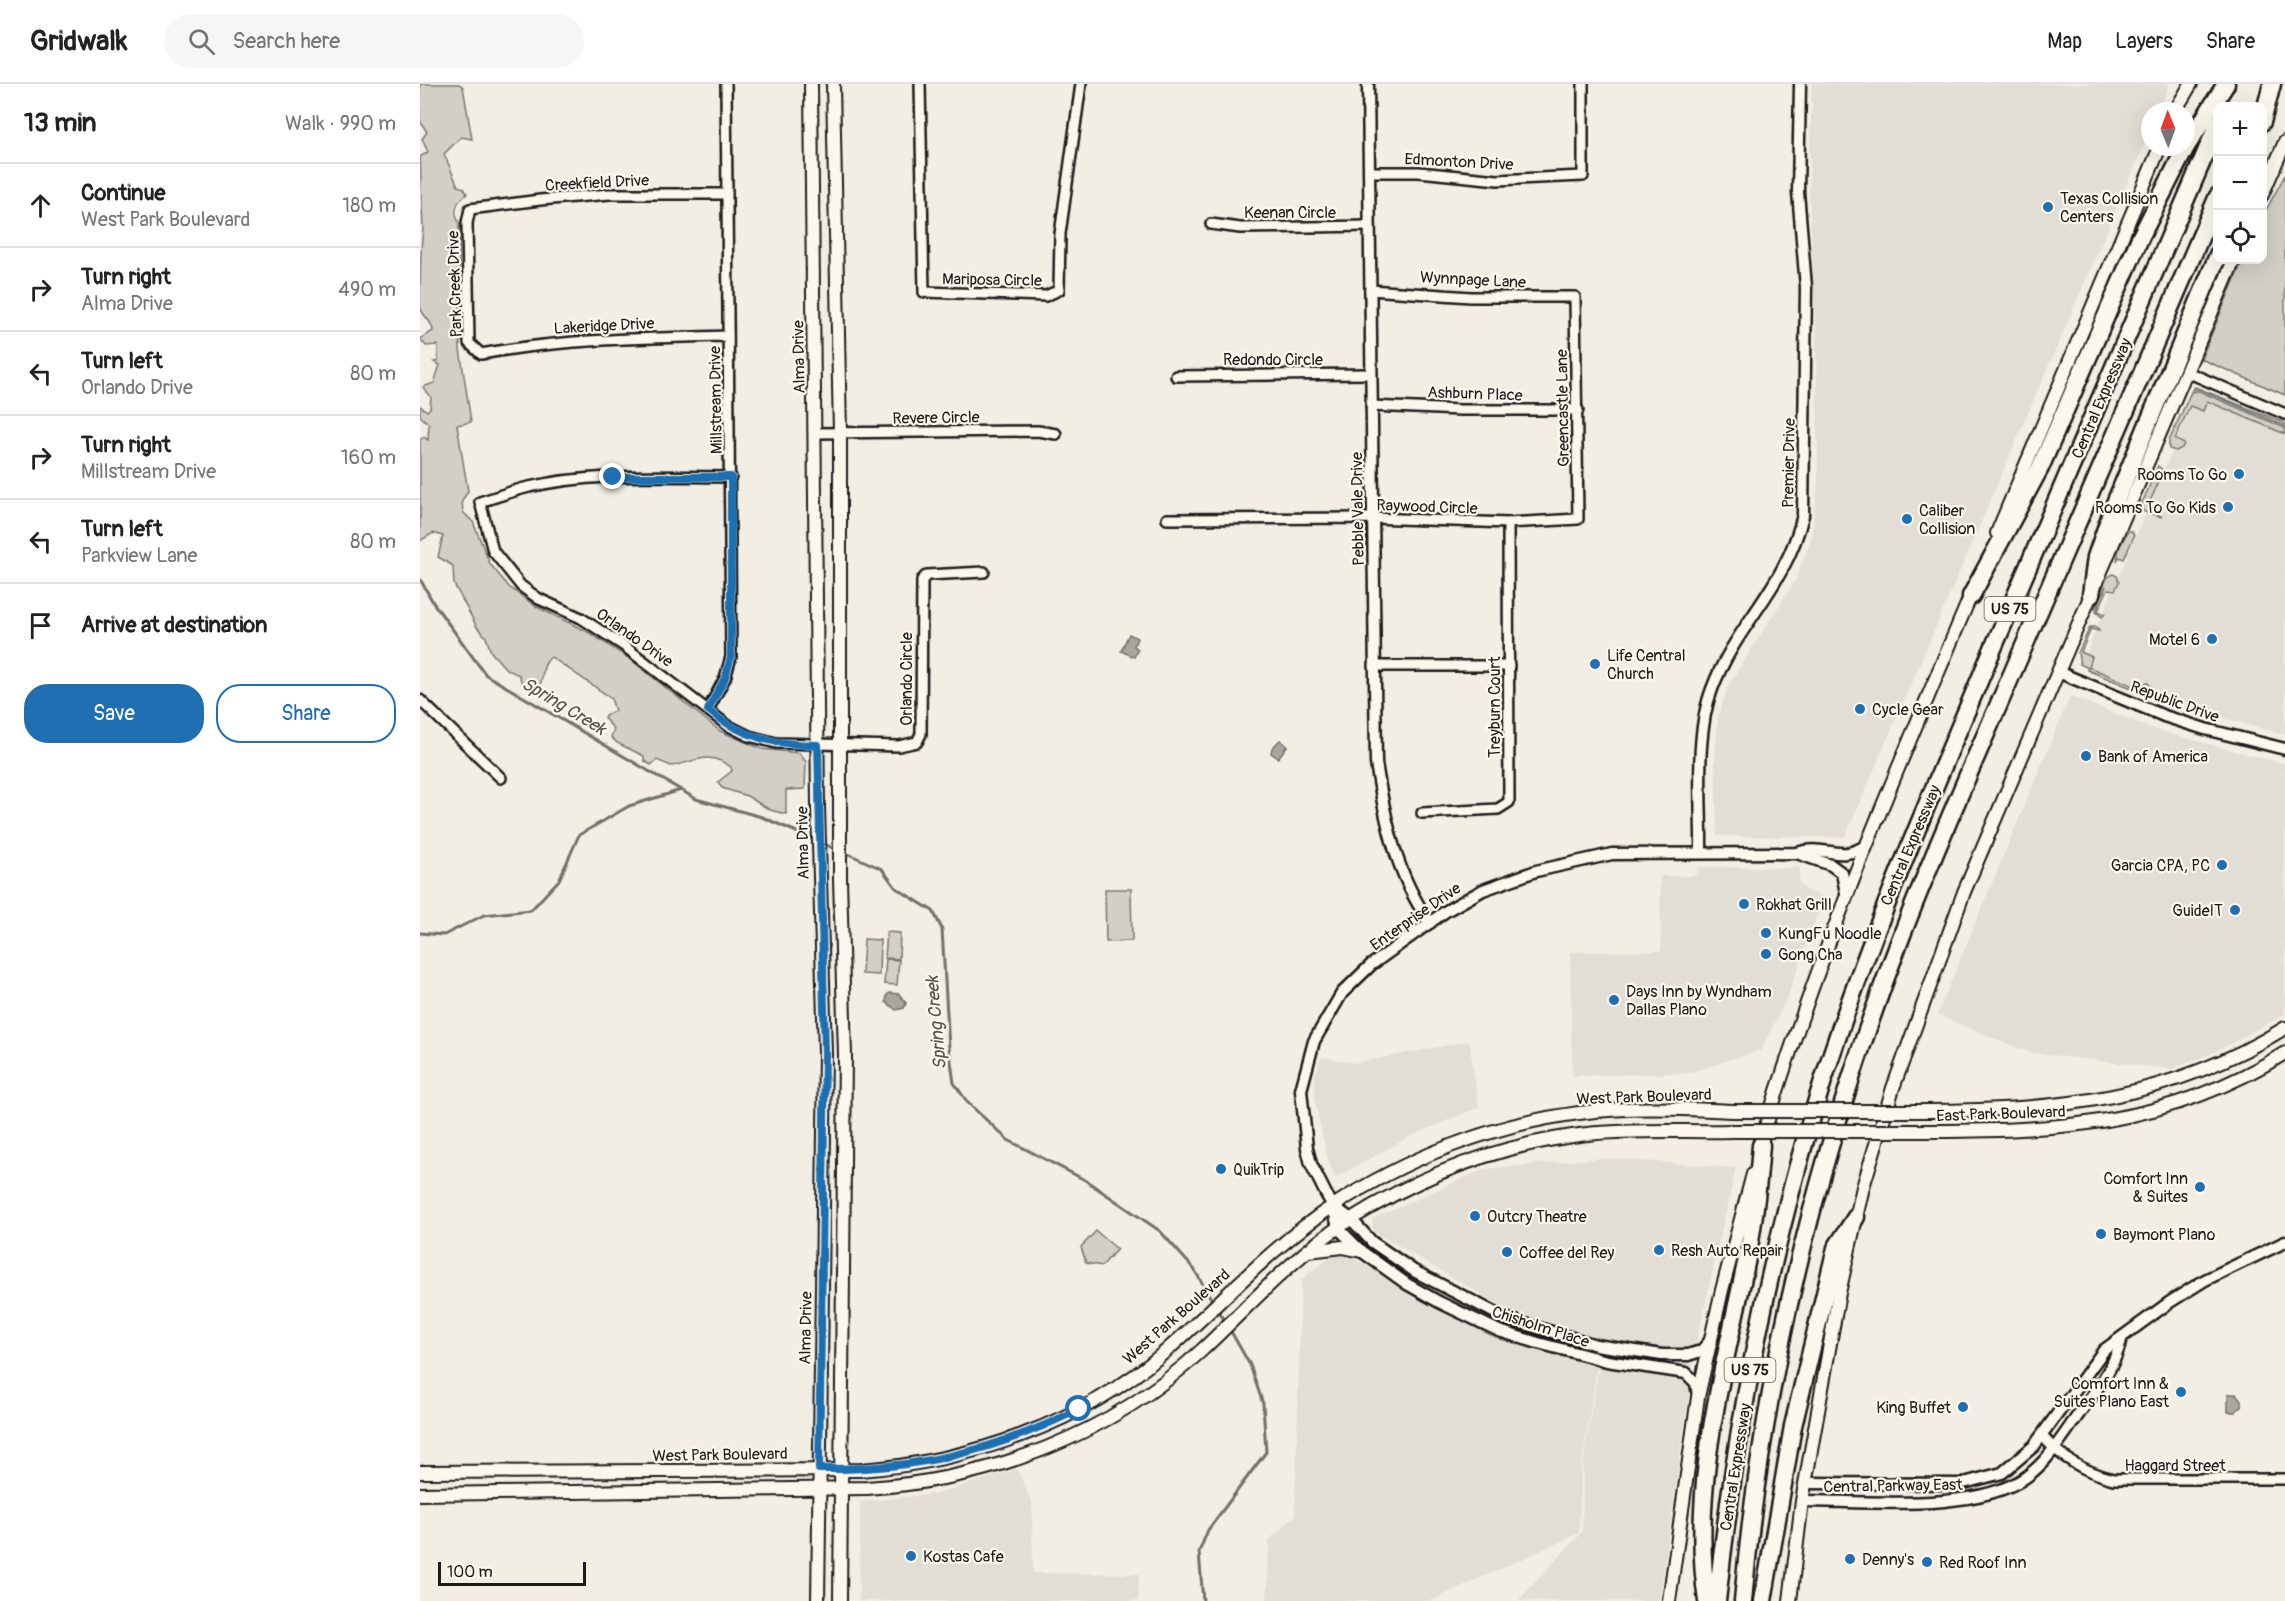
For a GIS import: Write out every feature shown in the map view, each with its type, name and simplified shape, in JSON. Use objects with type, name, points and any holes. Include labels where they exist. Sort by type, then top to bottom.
[{"type":"highway","points":[[2195,133],[2226,84]]},
{"type":"highway","points":[[2227,102],[2235,84]]},
{"type":"highway","points":[[2258,102],[2265,84]]},
{"type":"highway","points":[[2267,103],[2272,84]]},
{"type":"highway","name":"Central Expressway","points":[[1717,1601],[1735,1460],[1765,1300],[1804,1142],[1848,1004],[1926,807],[2213,133]]},
{"type":"highway","points":[[1971,596],[2040,468],[2140,238],[2181,156]]},
{"type":"highway","name":"Central Expressway","points":[[1743,1601],[1760,1468],[1787,1322],[1812,1213],[1861,1050],[1916,898],[2213,205]]},
{"type":"highway","points":[[2091,595],[2096,557],[2113,508],[2213,264]]},
{"type":"highway","points":[[1707,1601],[1701,1553],[1706,1472],[1720,1380],[1756,1208],[1761,1145]]},
{"type":"highway","points":[[1763,1601],[1793,1426],[1836,1248],[1856,1217]]},
{"type":"main road","name":"Alma Drive","points":[[811,84],[818,807],[823,988],[818,1601]]},
{"type":"main road","points":[[833,84],[840,433],[840,879],[844,988],[840,1601]]},
{"type":"main road","points":[[2180,102],[2191,84]]},
{"type":"main road","points":[[2267,183],[2285,142]]},
{"type":"main road","points":[[1669,1601],[1698,1397],[1709,1342],[1761,1145],[1809,992],[1846,893],[2156,156]]},
{"type":"main road","points":[[1790,1601],[1802,1501],[1830,1337],[1856,1217],[1893,1088],[1946,937],[2232,264]]},
{"type":"main road","points":[[823,988],[844,988]]},
{"type":"main road","name":"East Park Boulevard","points":[[1927,1111],[2026,1109],[2070,1105],[2146,1089],[2230,1059],[2285,1028]]},
{"type":"main road","name":"East Park Boulevard","points":[[1351,1219],[1410,1186],[1449,1169],[1532,1143],[1590,1134],[2067,1128],[2150,1112],[2206,1093],[2257,1070],[2285,1053]]},
{"type":"main road","points":[[2196,1072],[2206,1093]]},
{"type":"main road","name":"West Park Boulevard","points":[[420,1472],[841,1469],[899,1467],[928,1462],[981,1448],[1056,1421],[1121,1384],[1144,1369],[1287,1240],[1333,1206],[1434,1153],[1522,1124],[1580,1113],[1617,1110],[1927,1111]]},
{"type":"main road","points":[[420,1494],[841,1488],[918,1484],[1004,1464],[1039,1452],[1078,1433],[1157,1386],[1200,1351],[1307,1251],[1351,1219]]},
{"type":"main road","points":[[822,1244],[844,1243]]},
{"type":"main road","points":[[1307,1251],[1342,1247],[1361,1251]]},
{"type":"main road","points":[[1121,1384],[1131,1402]]},
{"type":"street","name":"Millstream Drive","points":[[708,710],[725,678],[731,657],[726,84]]},
{"type":"street","name":"Mariposa Circle","points":[[920,84],[924,292],[1046,296],[1059,290],[1060,234],[1081,84]]},
{"type":"street","name":"Pebble Vale Drive","points":[[1368,84],[1376,763],[1386,820],[1404,879],[1430,923]]},
{"type":"street","name":"Edmonton Drive","points":[[1369,172],[1419,172],[1498,180],[1583,176],[1583,84]]},
{"type":"street","name":"Premier Drive","points":[[1701,853],[1702,730],[1711,691],[1727,657],[1794,550],[1803,515],[1806,287],[1798,199],[1800,84]]},
{"type":"street","name":"Creekfield Drive","points":[[470,209],[610,194],[727,194]]},
{"type":"street","name":"Park Creek Drive","points":[[470,209],[467,223],[469,342],[482,354]]},
{"type":"street","name":"Keenan Circle","points":[[1211,224],[1240,228],[1369,226]]},
{"type":"street","name":"Wynnpage Lane","points":[[1370,290],[1471,297],[1575,297]]},
{"type":"street","name":"Greencastle Lane","points":[[1575,297],[1578,519]]},
{"type":"street","name":"Lakeridge Drive","points":[[482,354],[538,344],[604,338],[728,336]]},
{"type":"street","points":[[2187,372],[2285,414]]},
{"type":"street","name":"Redondo Circle","points":[[1176,376],[1371,374]]},
{"type":"street","name":"Ashburn Place","points":[[1371,406],[1460,410],[1578,410]]},
{"type":"street","name":"Revere Circle","points":[[815,433],[1038,431],[1056,434]]},
{"type":"street","name":"Orlando Drive","points":[[731,477],[613,477],[571,480],[529,487],[480,502],[492,551],[520,586],[539,599],[581,618],[624,645],[727,726],[749,736],[776,743],[818,745]]},
{"type":"street","name":"Raywood Circle","points":[[1167,519],[1372,518],[1508,523],[1578,519]]},
{"type":"street","name":"Treyburn Court","points":[[1422,813],[1498,809],[1509,802],[1508,523]]},
{"type":"street","name":"Orlando Circle","points":[[818,745],[909,746],[917,742],[921,734],[922,580],[927,575],[936,573],[984,572]]},
{"type":"street","points":[[1374,666],[1509,666]]},
{"type":"street","name":"Republic Drive","points":[[2058,672],[2164,716],[2285,749]]},
{"type":"street","points":[[420,700],[501,778]]},
{"type":"street","name":"Enterprise Drive","points":[[1351,1219],[1333,1206],[1311,1164],[1303,1124],[1301,1090],[1314,1041],[1331,1008],[1358,976],[1430,923],[1483,890],[1564,863],[1612,854],[1797,853],[1812,849],[1846,855],[1866,845]]},
{"type":"street","name":"Enterprise Drive","points":[[1797,853],[1831,865],[1842,873],[1846,893]]},
{"type":"street","points":[[1333,1206],[1338,1228]]},
{"type":"street","name":"Chisholm Place","points":[[1351,1219],[1384,1251],[1457,1295],[1505,1318],[1596,1345],[1662,1355],[1688,1355],[1701,1351],[1709,1342]]},
{"type":"street","name":"Chisholm Place","points":[[1338,1228],[1361,1251],[1407,1284],[1499,1331],[1593,1358],[1686,1373],[1696,1383],[1698,1397]]},
{"type":"street","name":"Central Parkway East","points":[[1805,1483],[1932,1484],[1971,1482],[2002,1473],[2024,1457],[2042,1436],[2090,1366],[2104,1350],[2121,1340],[2170,1302],[2205,1280],[2285,1242]]},
{"type":"street","points":[[1449,1306],[1457,1295]]},
{"type":"street","name":"Central Parkway East","points":[[1802,1501],[1932,1501],[1974,1498],[2013,1486],[2036,1470],[2054,1449],[2116,1359],[2121,1340]]},
{"type":"street","points":[[1593,1358],[1596,1345]]},
{"type":"street","name":"Haggard Street","points":[[2042,1436],[2054,1449],[2088,1472],[2113,1479],[2285,1479]]},
{"type":"street","points":[[1971,1482],[1974,1498]]},
{"type":"street","points":[[1932,1484],[1932,1501]]},
{"type":"shaded area","points":[[420,84],[459,84],[463,87],[472,139],[461,137],[444,154],[458,186],[464,188],[467,194],[460,200],[456,211],[459,223],[460,349],[471,422],[457,425],[468,491],[462,501],[463,512],[473,522],[490,564],[509,587],[537,607],[588,632],[630,659],[720,731],[762,749],[799,753],[806,762],[805,789],[786,790],[786,814],[770,810],[747,796],[722,788],[718,782],[732,771],[731,767],[722,762],[707,758],[671,766],[657,760],[651,765],[644,761],[644,756],[617,743],[611,737],[614,729],[604,718],[605,715],[615,711],[611,698],[551,657],[545,665],[540,685],[535,693],[522,683],[519,675],[506,669],[491,652],[486,637],[477,627],[454,584],[453,566],[438,557],[443,536],[433,533],[420,541],[420,440],[424,437],[428,440],[429,424],[420,416],[420,406],[427,411],[430,408],[431,397],[423,387],[434,383],[440,365],[434,362],[438,361],[438,345],[426,346],[420,339],[433,331],[420,306],[423,230],[420,157],[428,152],[422,139],[427,132],[420,121]]},
{"type":"shaded area","points":[[1812,84],[2170,84],[2162,102],[2141,102],[2141,152],[1845,837],[1717,836],[1715,763],[1718,717],[1728,686],[1796,579],[1811,540],[1818,483],[1816,331],[1809,194]]},
{"type":"shaded area","points":[[2285,175],[2285,395],[2201,359],[2241,264],[2267,264],[2267,209]]},
{"type":"shaded area","points":[[2195,387],[2285,423],[2285,426],[2199,389],[2192,390]]},
{"type":"shaded area","points":[[2199,391],[2285,428],[2285,434],[2207,401],[2203,411],[2190,406],[2175,439],[2184,444],[2176,451],[2169,449],[2169,441],[2191,392]]},
{"type":"shaded area","points":[[2196,395],[2285,430],[2285,735],[2197,711],[2082,663]]},
{"type":"shaded area","points":[[2158,466],[2167,474],[2163,472],[2148,506],[2162,517],[2139,510]]},
{"type":"shaded area","points":[[2128,531],[2132,531],[2134,536],[2124,559],[2119,557],[2117,561],[2119,548]]},
{"type":"shaded area","points":[[2113,574],[2117,576],[2119,582],[2115,590],[2108,589],[2098,611],[2105,614],[2102,617],[2096,612],[2106,586],[2095,609],[2095,606],[2107,578]]},
{"type":"shaded area","points":[[2090,627],[2096,627],[2099,631],[2091,629],[2081,652],[2092,657],[2089,667],[2141,689],[2145,683],[2148,683],[2152,689],[2149,695],[2087,670],[2088,668],[2080,664],[2078,653]]},
{"type":"shaded area","points":[[1129,634],[1137,638],[1134,646],[1138,649],[1134,657],[1121,651]]},
{"type":"shaded area","points":[[2070,696],[2159,731],[2285,764],[2285,1014],[2217,1051],[2172,1069],[2030,1053],[1937,1015]]},
{"type":"shaded area","points":[[1280,740],[1287,746],[1278,758],[1271,753],[1272,748]]},
{"type":"shaded area","points":[[1697,867],[1800,868],[1799,882],[1807,891],[1824,897],[1787,998],[1761,1050],[1688,1073],[1572,1076],[1570,952],[1661,951],[1660,876],[1696,876]]},
{"type":"shaded area","points":[[1105,889],[1131,889],[1132,941],[1106,942]]},
{"type":"shaded area","points":[[887,932],[900,933],[899,959],[885,958]]},
{"type":"shaded area","points":[[864,939],[880,940],[879,975],[862,974]]},
{"type":"shaded area","points":[[886,959],[899,960],[897,985],[884,984]]},
{"type":"shaded area","points":[[899,994],[906,1003],[904,1008],[896,1010],[886,1002],[887,995]]},
{"type":"shaded area","points":[[1469,1041],[1479,1107],[1411,1136],[1335,1178],[1326,1153],[1315,1101],[1315,1076],[1321,1057],[1355,1063]]},
{"type":"shaded area","points":[[1603,1158],[1736,1168],[1696,1344],[1659,1601],[1518,1601],[1582,1532],[1583,1463],[1603,1339],[1508,1310],[1373,1231],[1372,1219],[1484,1169]]},
{"type":"shaded area","points":[[1096,1231],[1117,1249],[1102,1266],[1086,1263],[1081,1247]]},
{"type":"shaded area","points":[[1340,1250],[1463,1323],[1597,1367],[1581,1469],[1579,1533],[1430,1601],[1267,1601],[1269,1540],[1295,1516],[1301,1280]]},
{"type":"shaded area","points":[[2228,1394],[2236,1394],[2241,1400],[2241,1407],[2235,1412],[2228,1412]]},
{"type":"shaded area","points":[[1017,1469],[1032,1503],[1033,1573],[1139,1574],[1138,1601],[859,1601],[860,1502],[935,1494]]},
{"type":"waterway","name":"Spring Creek","points":[[420,579],[434,604],[486,675],[696,799],[762,817],[815,840]]},
{"type":"waterway","points":[[420,933],[444,935],[484,915],[531,910],[559,880],[579,835],[629,806],[681,790]]},
{"type":"waterway","name":"Spring Creek","points":[[822,843],[837,850]]},
{"type":"waterway","name":"Spring Creek","points":[[844,852],[882,869],[896,888],[933,911],[942,929],[949,1048],[954,1083],[968,1103],[1008,1140],[1085,1180],[1160,1231],[1194,1269],[1213,1302]]},
{"type":"waterway","name":"Spring Creek","points":[[1217,1308],[1225,1323]]},
{"type":"waterway","name":"Spring Creek","points":[[1203,1601],[1199,1552],[1208,1530],[1266,1452],[1263,1404],[1250,1365],[1229,1328]]},
{"type":"place","name":"Texas Collision Centers","points":[[2048,207]]},
{"type":"place","name":"Rooms To Go","points":[[2239,474]]},
{"type":"place","name":"Rooms To Go Kids","points":[[2228,507]]},
{"type":"place","name":"Caliber Collision","points":[[1907,519]]},
{"type":"place","name":"Motel 6","points":[[2212,639]]},
{"type":"place","name":"Life Central Church","points":[[1595,664]]},
{"type":"place","name":"Cycle Gear","points":[[1860,709]]},
{"type":"place","name":"Bank of America","points":[[2086,756]]},
{"type":"place","name":"Garcia CPA, PC","points":[[2222,865]]},
{"type":"place","name":"Rokhat Grill","points":[[1744,904]]},
{"type":"place","name":"GuideIT","points":[[2235,910]]},
{"type":"place","name":"KungFu Noodle","points":[[1766,933]]},
{"type":"place","name":"Gong Cha","points":[[1766,954]]},
{"type":"place","name":"Days Inn by Wyndham Dallas Plano","points":[[1614,1000]]},
{"type":"place","name":"QuikTrip","points":[[1221,1169]]},
{"type":"place","name":"Comfort Inn & Suites","points":[[2200,1187]]},
{"type":"place","name":"Outcry Theatre","points":[[1475,1216]]},
{"type":"place","name":"Baymont Plano","points":[[2101,1234]]},
{"type":"place","name":"Resh Auto Repair","points":[[1659,1250]]},
{"type":"place","name":"Coffee del Rey","points":[[1507,1252]]},
{"type":"place","name":"Comfort Inn & Suites Plano East","points":[[2181,1392]]},
{"type":"place","name":"King Buffet","points":[[1963,1407]]},
{"type":"place","name":"Kostas Cafe","points":[[911,1556]]},
{"type":"place","name":"Denny's","points":[[1850,1559]]},
{"type":"place","name":"Red Roof Inn","points":[[1927,1562]]},
{"type":"route","points":[[613,477],[731,477],[731,657],[725,678],[708,710],[727,726],[749,736],[776,743],[818,745],[819,871],[825,1053],[819,1469],[860,1470],[928,1462],[1003,1441],[1056,1421],[1079,1409]]}]
